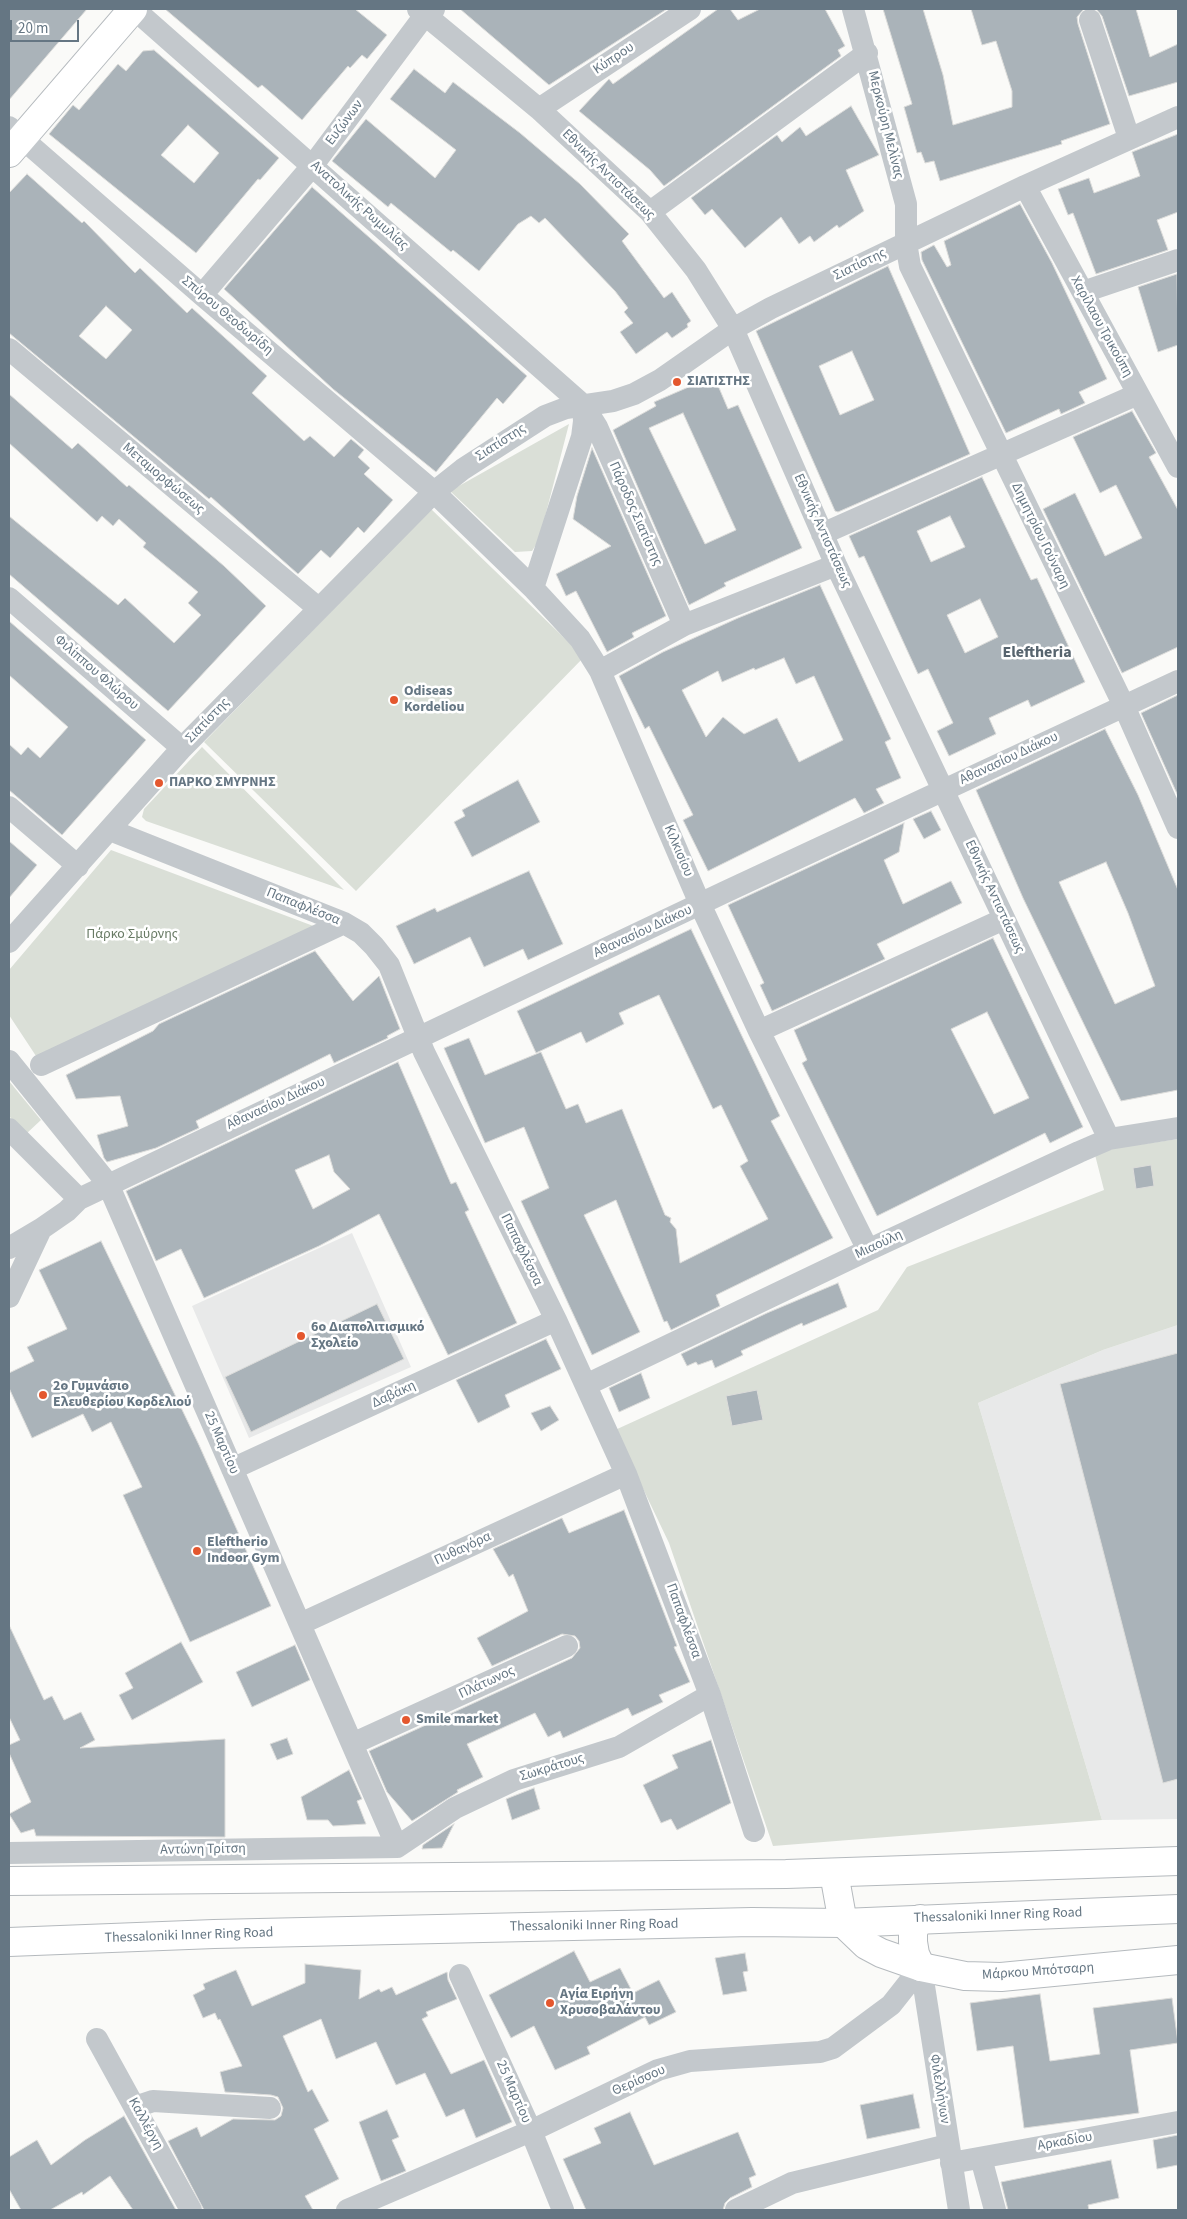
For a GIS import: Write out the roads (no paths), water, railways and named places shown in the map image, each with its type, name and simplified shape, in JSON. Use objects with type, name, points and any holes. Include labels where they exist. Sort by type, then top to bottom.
[{"type":"main road","points":[[13,140],[134,9]]},
{"type":"main road","points":[[9,1881],[834,1873],[1178,1861]]},
{"type":"main road","points":[[834,1873],[843,1923]]},
{"type":"main road","name":"Thessaloniki Inner Ring Road","points":[[9,1942],[234,1934],[752,1922],[843,1923],[1178,1909]]},
{"type":"main road","points":[[920,1919],[913,1931],[912,1942],[914,1954],[922,1967]]},
{"type":"main road","name":"Μάρκου Μπότσαρη","points":[[843,1923],[866,1945],[881,1953],[922,1967],[964,1976],[1001,1978],[1178,1960]]},
{"type":"street","name":"Ανατολικής Ρωμυλίας","points":[[134,9],[583,405]]},
{"type":"street","name":"Κύπρου","points":[[539,109],[690,9]]},
{"type":"street","name":"Μερκούρη Μελίνας","points":[[853,9],[867,53],[906,204],[906,243]]},
{"type":"street","name":"Ευζώνων","points":[[202,295],[313,165],[426,11]]},
{"type":"street","name":"Εθνικής Αντιστάσεως","points":[[426,11],[539,109],[650,212],[696,270],[733,329],[836,565],[1109,1140]]},
{"type":"street","points":[[1090,20],[1129,138]]},
{"type":"street","points":[[650,212],[867,53]]},
{"type":"street","name":"Σιατίστης","points":[[9,942],[182,748],[434,492],[463,468],[535,421],[556,411],[614,401],[639,392],[733,329],[771,308],[1025,186],[1178,117]]},
{"type":"street","name":"Σπύρου Θεοδωρίδη","points":[[13,140],[202,295],[434,492]]},
{"type":"street","name":"Χαρίλαου Τρικούπη","points":[[1025,186],[1178,467]]},
{"type":"street","name":"Δημητρίου Γούναρη","points":[[906,243],[908,258],[915,277],[1124,706],[1178,828]]},
{"type":"street","points":[[1083,292],[1178,260]]},
{"type":"street","name":"Μεταμορφώσεως","points":[[9,349],[318,608]]},
{"type":"street","points":[[822,534],[1138,394]]},
{"type":"street","points":[[533,588],[582,437],[584,422],[583,405]]},
{"type":"street","name":"Πάροδος Σιατίστης","points":[[583,405],[597,426],[684,625]]},
{"type":"street","name":"Κιλκισίου","points":[[434,492],[533,588],[580,639],[600,671],[700,904],[759,1031],[868,1250]]},
{"type":"street","points":[[600,671],[684,625],[836,565]]},
{"type":"street","name":"Φιλίππου Φλώρου","points":[[9,598],[182,748]]},
{"type":"street","name":"Αθανασίου Διάκου","points":[[9,1248],[68,1211],[79,1199],[108,1184],[944,789],[1178,681]]},
{"type":"street","points":[[9,807],[78,866]]},
{"type":"street","name":"Παπαφλέσσα","points":[[110,830],[344,923],[361,933],[389,965],[418,1038],[556,1320],[626,1474],[710,1695],[754,1831]]},
{"type":"street","points":[[759,1031],[1004,919]]},
{"type":"street","points":[[41,1065],[344,923]]},
{"type":"street","name":"25 Μαρτίου","points":[[9,1061],[108,1184],[397,1847]]},
{"type":"street","name":"Μιαούλη","points":[[586,1385],[868,1250],[1109,1140],[1178,1128]]},
{"type":"street","points":[[9,1129],[79,1199]]},
{"type":"street","points":[[9,1296],[41,1229]]},
{"type":"street","name":"Δαβάκη","points":[[232,1469],[556,1320]]},
{"type":"street","name":"Πυθαγόρα","points":[[300,1624],[626,1474]]},
{"type":"street","name":"Πλάτωνος","points":[[352,1744],[567,1646]]},
{"type":"street","name":"Σωκράτους","points":[[397,1847],[455,1808],[514,1780],[619,1747],[710,1695]]},
{"type":"street","name":"Αντώνη Τρίτση","points":[[9,1854],[397,1847]]},
{"type":"street","name":"Θερίσσου","points":[[347,2210],[531,2131],[658,2070],[690,2061],[820,2052],[833,2048],[891,2005],[922,1967]]},
{"type":"street","name":"Φιλελλήνων","points":[[922,1967],[959,2210]]},
{"type":"street","name":"25 Μαρτίου","points":[[460,1975],[531,2131],[563,2210]]},
{"type":"street","name":"Καλλέργη","points":[[97,2039],[191,2210]]},
{"type":"street","points":[[135,2107],[153,2101],[270,2108]]},
{"type":"street","name":"Αρκαδίου","points":[[736,2210],[792,2183],[949,2154],[981,2158],[1178,2122]]},
{"type":"street","points":[[981,2158],[996,2210]]},
{"type":"place","name":"ΣΙΑΤΙΣΤΗΣ","points":[[677,382]]},
{"type":"place","name":"Odiseas Kordeliou","points":[[394,700]]},
{"type":"place","name":"ΠΑΡΚΟ ΣΜΥΡΝΗΣ","points":[[159,783]]},
{"type":"place","name":"6ο Διαπολιτισμικό Σχολείο","points":[[301,1336]]},
{"type":"place","name":"2ο Γυμνάσιο Ελευθερίου Κορδελιού","points":[[43,1395]]},
{"type":"place","name":"Eleftherio Indoor Gym","points":[[197,1551]]},
{"type":"place","name":"Smile market","points":[[406,1720]]},
{"type":"place","name":"Αγία Ειρήνη Χρυσοβαλάντου","points":[[550,2003]]},
{"type":"district","name":"Eleftheria","points":[[1037,653]]},
{"type":"park label","name":"Πάρκο Σμύρνης","points":[[132,935]]}]
